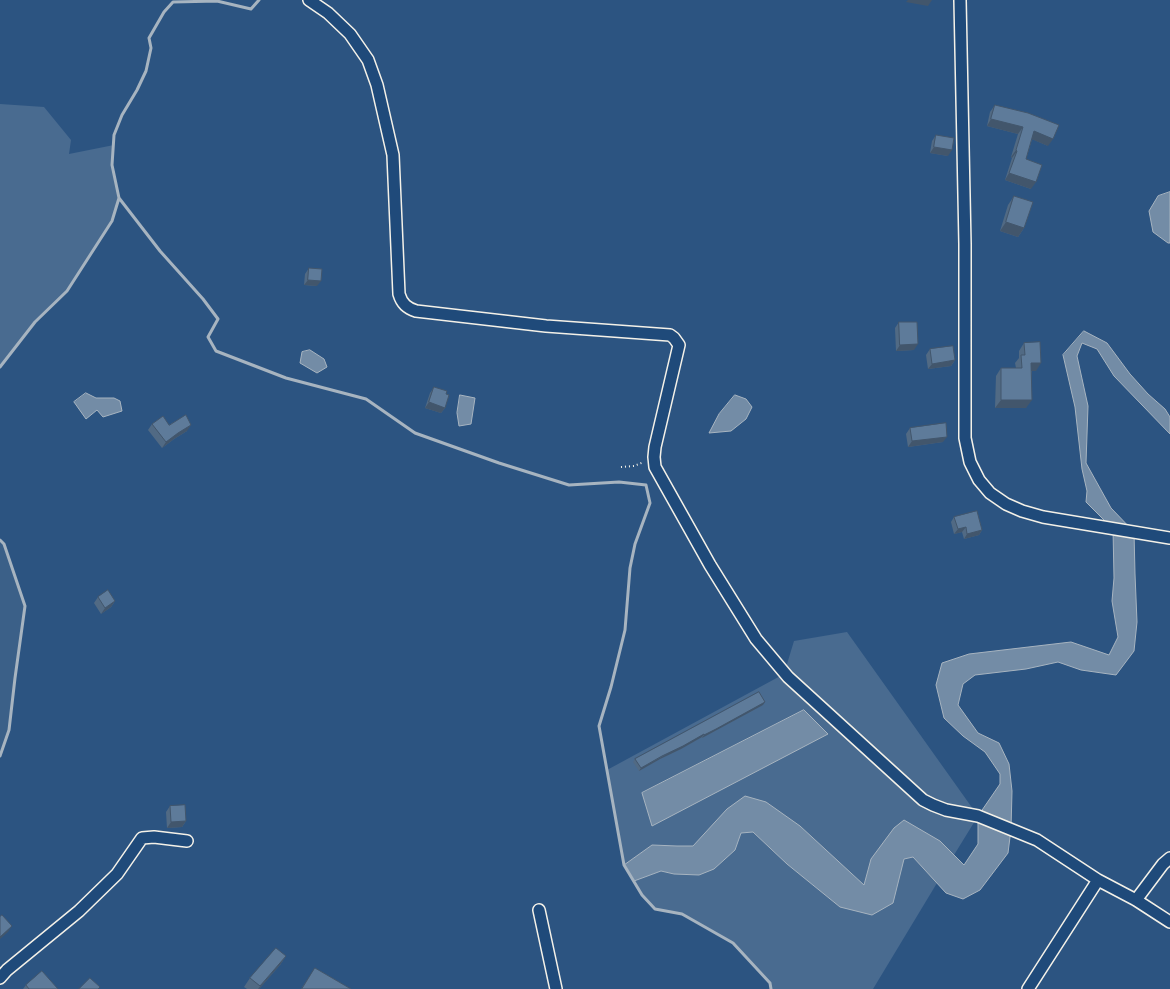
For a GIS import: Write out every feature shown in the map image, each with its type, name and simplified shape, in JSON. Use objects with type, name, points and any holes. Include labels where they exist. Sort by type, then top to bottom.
[{"type":"street","points":[[309,0],[328,13],[350,34],[368,60],[377,85],[393,155],[399,294],[404,305],[416,311],[523,323],[670,335],[679,345],[655,447],[655,467],[710,565],[756,639],[788,677],[923,800],[946,810],[978,816],[1037,840],[1098,880],[1136,900],[1170,922]]},
{"type":"street","points":[[960,0],[965,236],[966,438],[970,462],[979,480],[990,493],[1006,504],[1022,511],[1056,520],[1170,538]]},
{"type":"street","points":[[0,978],[7,970],[79,911],[117,874],[142,838],[154,837],[187,841]]},
{"type":"street","points":[[1136,900],[1162,864],[1170,858]]},
{"type":"street","points":[[1028,989],[1098,880]]},
{"type":"street","points":[[539,910],[556,989]]},
{"type":"path","points":[[621,467],[634,466],[654,457]]},
{"type":"shaded area","points":[[0,104],[44,107],[71,140],[69,154],[114,145],[112,165],[119,198],[112,221],[67,291],[35,322],[0,367]]},
{"type":"shaded area","points":[[1170,192],[1170,243],[1168,243],[1153,232],[1149,211],[1158,196]]},
{"type":"shaded area","points":[[1084,331],[1107,343],[1130,374],[1148,394],[1165,409],[1170,417],[1170,434],[1114,376],[1097,349],[1082,343],[1077,356],[1088,406],[1086,463],[1111,508],[1134,532],[1137,622],[1134,651],[1116,675],[1081,670],[1058,662],[1026,669],[975,675],[963,684],[958,705],[978,733],[999,743],[1009,764],[1012,791],[1011,829],[1008,853],[980,890],[963,899],[946,893],[913,857],[904,859],[893,903],[872,915],[840,907],[787,864],[753,832],[741,833],[735,850],[714,869],[699,875],[674,874],[661,871],[634,881],[624,865],[652,845],[693,846],[727,809],[745,796],[766,802],[800,826],[864,885],[871,859],[894,828],[904,820],[940,841],[964,865],[978,844],[978,816],[1000,784],[1000,774],[985,752],[963,736],[944,718],[936,685],[942,663],[969,654],[1071,642],[1109,655],[1118,637],[1112,601],[1114,578],[1113,529],[1086,502],[1087,491],[1082,469],[1075,407],[1063,355]]},
{"type":"shaded area","points":[[310,350],[324,359],[327,367],[317,373],[300,363],[302,352]]},
{"type":"shaded area","points":[[86,393],[96,398],[114,398],[120,401],[122,411],[103,417],[97,410],[86,419],[74,402]]},
{"type":"shaded area","points":[[460,395],[475,398],[471,424],[459,426],[457,413]]},
{"type":"shaded area","points":[[735,395],[746,399],[752,407],[746,419],[731,431],[709,433],[719,414]]},
{"type":"shaded area","points":[[0,540],[4,544],[25,606],[9,730],[0,756]]},
{"type":"shaded area","points":[[847,632],[978,816],[954,855],[940,841],[871,859],[864,885],[800,826],[703,837],[693,846],[652,845],[624,865],[607,770],[784,674],[794,641]]},
{"type":"shaded area","points":[[804,710],[828,734],[652,826],[642,793]]},
{"type":"shaded area","points":[[753,832],[787,864],[840,907],[893,903],[904,859],[913,857],[937,883],[873,989],[771,989],[770,983],[733,943],[682,914],[655,909],[642,895],[634,881],[661,871],[674,874],[735,850],[741,833]]},
{"type":"building","points":[[995,105],[1028,113],[1059,125],[1053,139],[1034,131],[1026,159],[1042,165],[1036,182],[1009,173],[1017,151],[1016,150],[1023,127],[991,119]]},
{"type":"building","points":[[936,135],[954,138],[952,150],[934,147]]},
{"type":"building","points":[[1014,196],[1033,202],[1024,228],[1006,222]]},
{"type":"building","points":[[309,268],[322,269],[321,281],[308,280]]},
{"type":"building","points":[[899,322],[917,322],[918,344],[900,345]]},
{"type":"building","points":[[1040,342],[1041,363],[1031,363],[1032,400],[1001,400],[1001,368],[1022,368],[1021,355],[1025,355],[1024,343]]},
{"type":"building","points":[[953,346],[955,360],[932,364],[930,349]]},
{"type":"building","points":[[434,387],[447,391],[446,394],[449,395],[445,408],[429,402]]},
{"type":"building","points":[[186,415],[191,425],[166,442],[152,424],[163,416],[169,425]]},
{"type":"building","points":[[946,423],[947,437],[912,441],[910,428]]},
{"type":"building","points":[[977,511],[982,530],[967,534],[966,527],[958,529],[954,517]]},
{"type":"building","points":[[108,590],[115,601],[105,608],[98,597]]},
{"type":"building","points":[[759,692],[765,702],[716,729],[641,768],[635,759]]},
{"type":"building","points":[[185,805],[186,821],[171,822],[170,806]]},
{"type":"building","points":[[2,915],[12,926],[0,937],[0,917]]},
{"type":"building","points":[[276,948],[286,956],[260,986],[250,978]]},
{"type":"building","points":[[315,968],[351,989],[302,989]]},
{"type":"building","points":[[42,971],[58,989],[29,989],[26,985]]},
{"type":"building","points":[[90,978],[100,987],[98,989],[79,989]]},
{"type":"waterway","points":[[0,367],[35,322],[67,291],[112,221],[119,198],[112,165],[114,135],[122,115],[146,71],[151,48],[149,38],[164,12],[173,2],[217,1],[251,9],[259,0]]},
{"type":"waterway","points":[[119,198],[160,251],[203,299],[218,319],[208,337],[216,351],[286,378],[366,399],[415,433],[499,463],[569,485],[619,482],[646,485],[650,503],[635,544],[630,568],[625,630],[611,687],[599,726],[624,865],[642,895],[655,909],[682,914],[733,943],[770,983],[771,989]]},
{"type":"waterway","points":[[0,540],[4,544],[25,606],[9,730],[0,756]]}]
